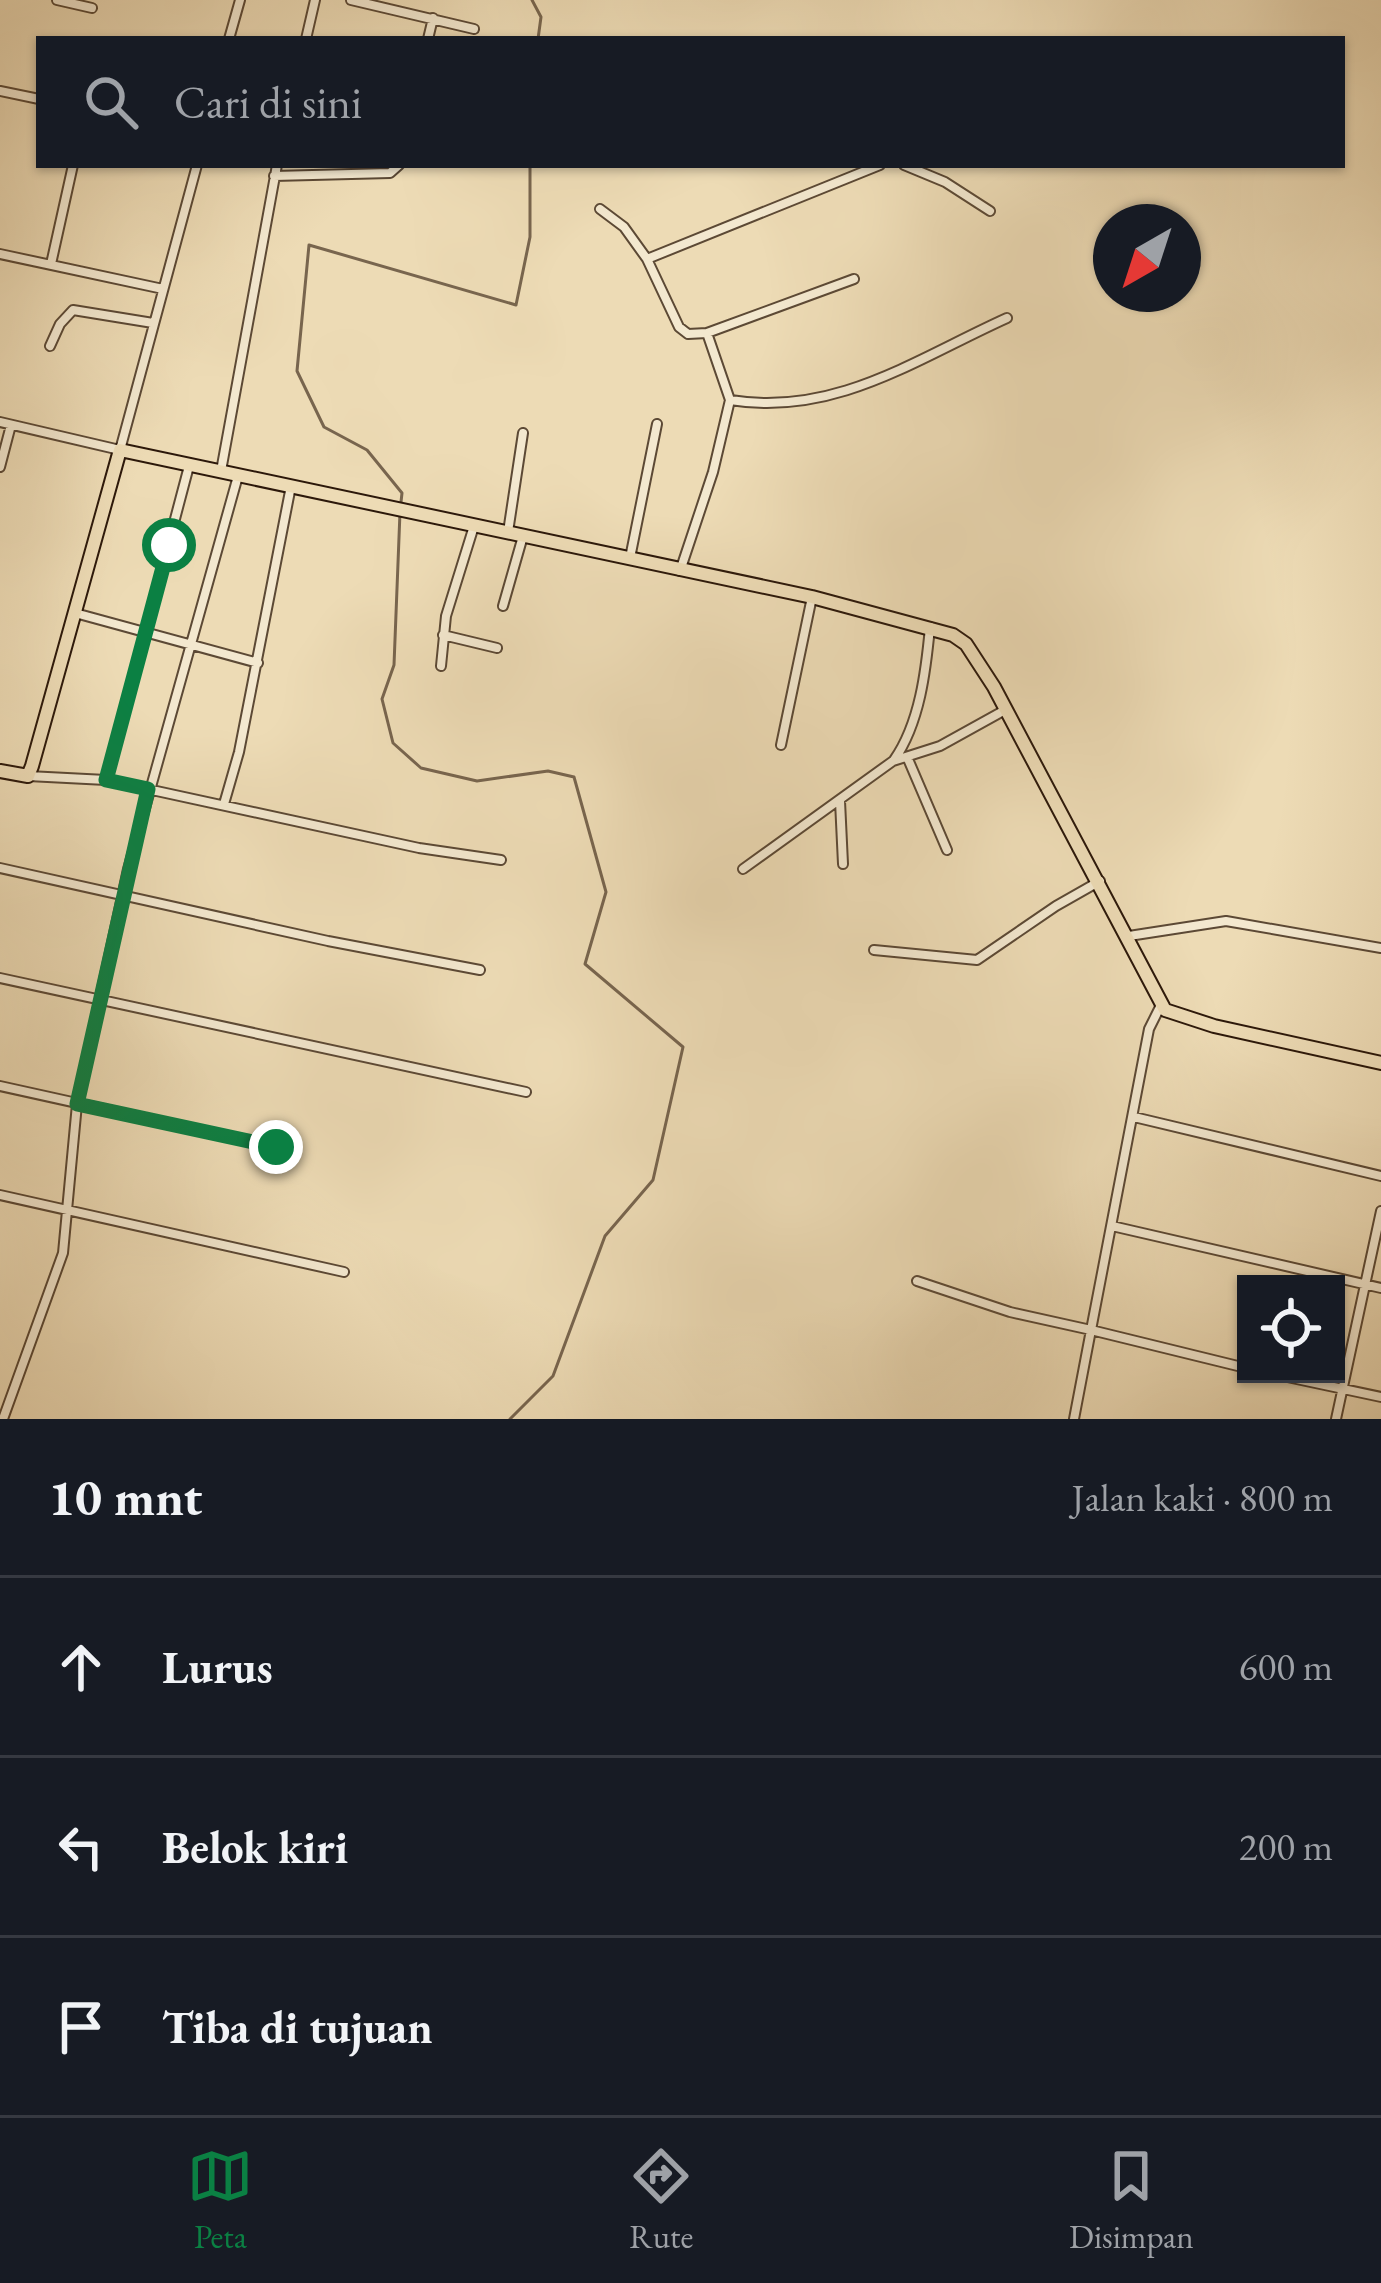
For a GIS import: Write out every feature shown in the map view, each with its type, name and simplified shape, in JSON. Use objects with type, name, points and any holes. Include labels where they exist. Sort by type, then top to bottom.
[{"type":"highway","points":[[0,771],[28,776],[119,450],[189,464],[812,597],[930,627],[966,644],[1100,881],[1162,1005],[1181,1017],[1381,1063]]},
{"type":"street","points":[[57,0],[92,8]]},
{"type":"street","points":[[230,36],[240,0]]},
{"type":"street","points":[[307,36],[315,0]]},
{"type":"street","points":[[351,0],[474,29]]},
{"type":"street","points":[[429,36],[433,18]]},
{"type":"street","points":[[0,91],[36,98]]},
{"type":"street","points":[[51,264],[72,168]]},
{"type":"street","points":[[0,467],[5,424],[119,450],[196,168]]},
{"type":"street","points":[[221,471],[276,170],[390,173],[396,168]]},
{"type":"street","points":[[646,259],[873,168]]},
{"type":"street","points":[[911,168],[945,182],[990,211]]},
{"type":"street","points":[[600,209],[624,227],[646,259],[680,329],[695,335],[854,279]]},
{"type":"street","points":[[0,254],[163,289]]},
{"type":"street","points":[[50,346],[73,310],[154,323]]},
{"type":"street","points":[[730,400],[768,405],[867,384],[909,369],[1006,318]]},
{"type":"street","points":[[680,571],[713,472],[730,400],[707,333]]},
{"type":"street","points":[[630,559],[657,424]]},
{"type":"street","points":[[503,606],[515,534],[523,433]]},
{"type":"street","points":[[106,780],[189,464]]},
{"type":"street","points":[[3,1419],[63,1253],[77,1104],[123,895],[148,789],[239,475]]},
{"type":"street","points":[[224,804],[258,663],[291,486]]},
{"type":"street","points":[[441,666],[442,634],[474,526]]},
{"type":"street","points":[[781,745],[812,597]]},
{"type":"street","points":[[74,613],[258,663]]},
{"type":"street","points":[[743,869],[893,761],[909,733],[923,683],[930,627]]},
{"type":"street","points":[[442,634],[497,648]]},
{"type":"street","points":[[893,761],[940,746],[1006,709]]},
{"type":"street","points":[[908,759],[947,850]]},
{"type":"street","points":[[28,776],[106,780],[418,848],[501,860]]},
{"type":"street","points":[[840,800],[843,864]]},
{"type":"street","points":[[0,868],[480,970]]},
{"type":"street","points":[[874,950],[977,960],[1100,881]]},
{"type":"street","points":[[1129,936],[1226,921],[1381,948]]},
{"type":"street","points":[[0,978],[526,1092]]},
{"type":"street","points":[[1074,1419],[1149,1029],[1162,1005]]},
{"type":"street","points":[[0,1086],[276,1147]]},
{"type":"street","points":[[1134,1117],[1381,1176]]},
{"type":"street","points":[[0,1195],[344,1272]]},
{"type":"street","points":[[1336,1419],[1381,1211]]},
{"type":"street","points":[[1112,1226],[1381,1288]]},
{"type":"street","points":[[917,1281],[972,1302],[1237,1366]]},
{"type":"street","points":[[1315,1383],[1381,1397]]},
{"type":"waterway","points":[[532,0],[541,17],[538,36]]},
{"type":"waterway","points":[[401,502],[402,493],[367,450],[324,427],[297,371],[309,245],[516,305],[530,237],[530,168]]},
{"type":"waterway","points":[[400,512],[394,665],[382,699],[393,743],[421,768],[477,781],[548,771],[574,777],[606,892],[585,964],[683,1047],[653,1180],[605,1236],[553,1376],[510,1419]]},
{"type":"route","points":[[169,545],[106,780],[148,789],[77,1104],[276,1147]]}]
